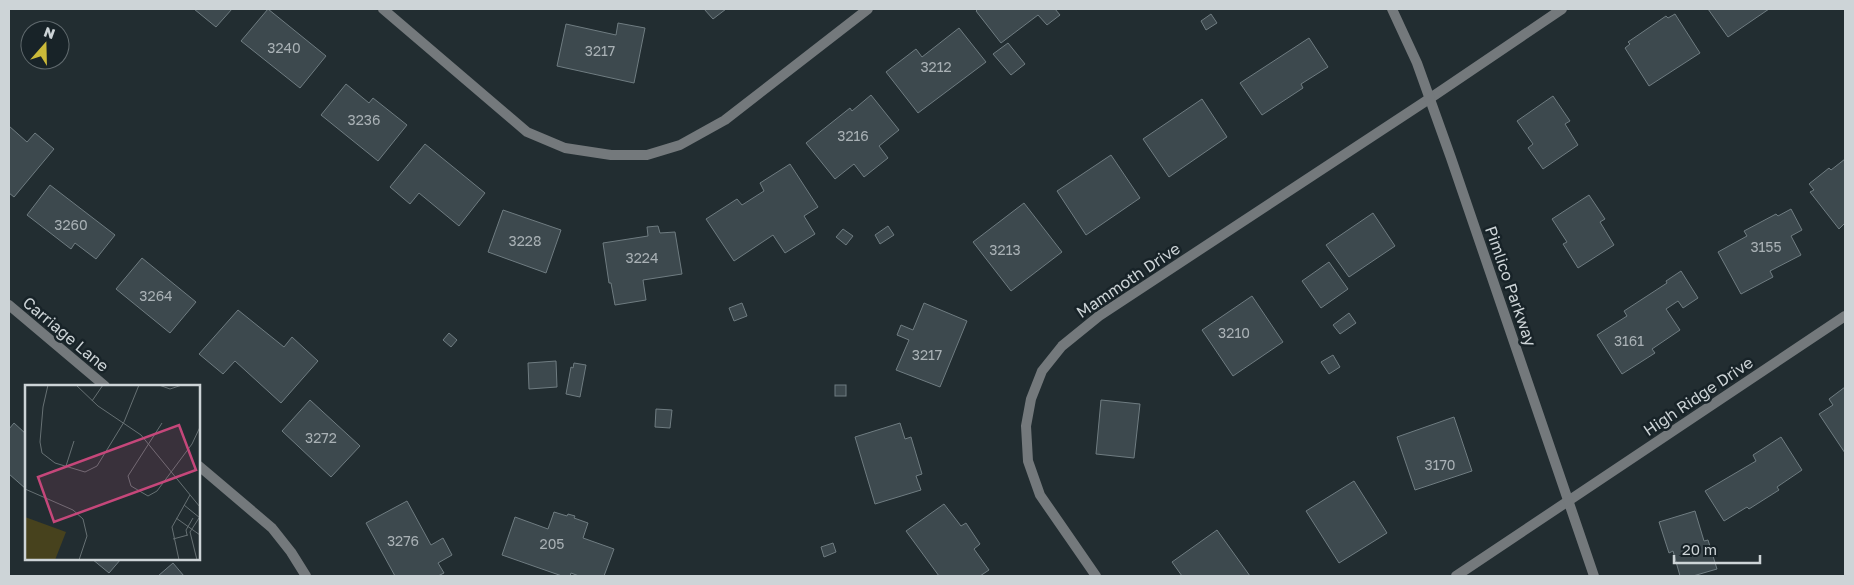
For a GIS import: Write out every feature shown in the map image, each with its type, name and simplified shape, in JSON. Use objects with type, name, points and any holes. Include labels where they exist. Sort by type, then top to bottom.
[{"type":"street","points":[[383,9],[527,132],[565,148],[612,154],[647,155],[680,145],[726,120],[868,9]]},
{"type":"street","name":"Pimlico Parkway","points":[[1392,9],[1417,63],[1594,576]]},
{"type":"street","name":"Mammoth Drive","points":[[1096,576],[1040,495],[1028,461],[1026,426],[1031,399],[1042,371],[1062,346],[1099,316],[1562,9]]},
{"type":"street","name":"Carriage Lane","points":[[9,304],[104,385]]},
{"type":"street","name":"High Ridge Drive","points":[[1568,502],[1845,316]]},
{"type":"street","points":[[200,467],[272,528],[291,552],[306,576]]},
{"type":"street","points":[[1456,576],[1568,502]]},
{"type":"building","points":[[194,9],[232,9],[216,27]]},
{"type":"building","points":[[268,9],[326,56],[300,88],[241,41]]},
{"type":"building","points":[[704,9],[726,9],[713,19]]},
{"type":"building","points":[[978,9],[1055,9],[1060,15],[1047,25],[1038,15],[1001,43],[976,11]]},
{"type":"building","points":[[1708,9],[1769,9],[1728,37]]},
{"type":"building","points":[[1211,14],[1217,23],[1206,30],[1201,21]]},
{"type":"building","points":[[1675,14],[1700,53],[1649,86],[1625,48],[1630,44],[1628,42],[1666,16],[1668,18]]},
{"type":"building","points":[[618,23],[645,28],[634,83],[557,66],[566,24],[616,35]]},
{"type":"building","points":[[959,28],[986,62],[918,113],[886,72],[916,49],[922,57]]},
{"type":"building","points":[[1309,38],[1328,67],[1301,84],[1303,88],[1262,115],[1240,83]]},
{"type":"building","points":[[1008,43],[1025,64],[1011,75],[993,54]]},
{"type":"building","points":[[346,84],[369,103],[373,98],[407,125],[378,161],[321,115]]},
{"type":"building","points":[[871,95],[899,130],[879,146],[888,158],[864,177],[854,164],[835,179],[806,143],[850,108],[852,111]]},
{"type":"building","points":[[1553,96],[1570,121],[1565,124],[1578,145],[1543,169],[1528,148],[1533,144],[1517,121]]},
{"type":"building","points":[[1202,99],[1227,137],[1169,177],[1143,139]]},
{"type":"building","points":[[9,126],[27,142],[35,133],[54,149],[14,197],[9,193]]},
{"type":"building","points":[[425,144],[485,193],[459,226],[419,193],[410,204],[390,187]]},
{"type":"building","points":[[1111,155],[1140,198],[1086,235],[1057,191]]},
{"type":"building","points":[[1845,159],[1845,223],[1839,229],[1810,192],[1814,190],[1809,184],[1829,168],[1831,170]]},
{"type":"building","points":[[790,164],[818,207],[804,216],[815,234],[785,253],[773,235],[734,261],[706,219],[737,199],[742,205],[764,191],[760,183]]},
{"type":"building","points":[[50,185],[115,235],[96,259],[75,243],[71,249],[27,215]]},
{"type":"building","points":[[1589,195],[1605,219],[1600,222],[1614,245],[1578,268],[1563,244],[1567,242],[1552,219]]},
{"type":"building","points":[[1024,203],[1062,252],[1011,291],[973,242]]},
{"type":"building","points":[[1791,209],[1802,230],[1791,236],[1801,255],[1770,271],[1773,277],[1741,294],[1718,252],[1747,236],[1744,231],[1776,214],[1778,216]]},
{"type":"building","points":[[503,210],[561,230],[546,273],[488,252]]},
{"type":"building","points":[[1373,213],[1395,246],[1349,277],[1326,245]]},
{"type":"building","points":[[658,226],[660,233],[675,232],[682,274],[643,280],[646,300],[615,305],[611,283],[609,283],[603,243],[648,236],[647,227]]},
{"type":"building","points":[[888,226],[894,235],[880,244],[875,235]]},
{"type":"building","points":[[843,229],[853,236],[846,245],[836,237]]},
{"type":"building","points":[[142,258],[196,302],[170,333],[116,289]]},
{"type":"building","points":[[1329,262],[1348,289],[1321,308],[1302,281]]},
{"type":"building","points":[[1681,271],[1698,298],[1683,308],[1678,301],[1666,309],[1680,330],[1652,349],[1655,353],[1622,374],[1597,335],[1627,316],[1624,311],[1667,283],[1666,281]]},
{"type":"building","points":[[1252,296],[1283,342],[1233,376],[1202,330]]},
{"type":"building","points":[[742,303],[747,316],[734,321],[729,308]]},
{"type":"building","points":[[924,303],[967,321],[940,387],[896,370],[909,340],[897,335],[901,325],[913,330]]},
{"type":"building","points":[[238,310],[284,347],[292,337],[318,361],[281,403],[235,361],[223,374],[199,354]]},
{"type":"building","points":[[1349,313],[1356,323],[1340,334],[1333,325]]},
{"type":"building","points":[[449,333],[457,340],[451,347],[443,340]]},
{"type":"building","points":[[1333,355],[1340,367],[1329,374],[1321,362]]},
{"type":"building","points":[[556,361],[557,387],[529,389],[528,363]]},
{"type":"building","points":[[574,363],[586,365],[580,397],[566,394],[571,367],[573,368]]},
{"type":"building","points":[[835,385],[846,385],[846,396],[835,396]]},
{"type":"building","points":[[1845,387],[1845,453],[1819,414],[1833,405],[1829,399]]},
{"type":"building","points":[[310,400],[360,446],[331,477],[282,431]]},
{"type":"building","points":[[1101,400],[1140,404],[1134,458],[1096,454]]},
{"type":"building","points":[[656,409],[672,410],[670,428],[655,427]]},
{"type":"building","points":[[1454,417],[1472,471],[1415,490],[1397,437]]},
{"type":"building","points":[[14,423],[25,433],[25,488],[9,474],[9,429]]},
{"type":"building","points":[[900,423],[905,439],[911,437],[922,474],[916,476],[921,490],[875,504],[855,437]]},
{"type":"building","points":[[1781,437],[1802,470],[1777,487],[1779,490],[1749,509],[1747,507],[1724,521],[1705,491],[1756,461],[1753,455]]},
{"type":"building","points":[[1354,481],[1387,533],[1339,563],[1306,511]]},
{"type":"building","points":[[407,501],[431,545],[443,538],[452,555],[438,563],[444,573],[438,576],[395,576],[366,523]]},
{"type":"building","points":[[944,504],[961,526],[966,523],[980,544],[974,549],[989,570],[980,576],[939,576],[906,531]]},
{"type":"building","points":[[1695,511],[1704,541],[1708,540],[1717,569],[1693,576],[1680,576],[1673,551],[1669,553],[1659,522]]},
{"type":"building","points":[[554,512],[575,516],[574,518],[588,523],[583,538],[614,549],[604,576],[579,576],[571,573],[570,576],[562,576],[502,555],[515,517],[548,529]]},
{"type":"building","points":[[1217,530],[1250,576],[1182,576],[1172,562]]},
{"type":"building","points":[[833,543],[836,552],[824,557],[821,547]]},
{"type":"building","points":[[93,560],[120,560],[109,573]]},
{"type":"building","points":[[173,563],[184,576],[158,576]]}]
